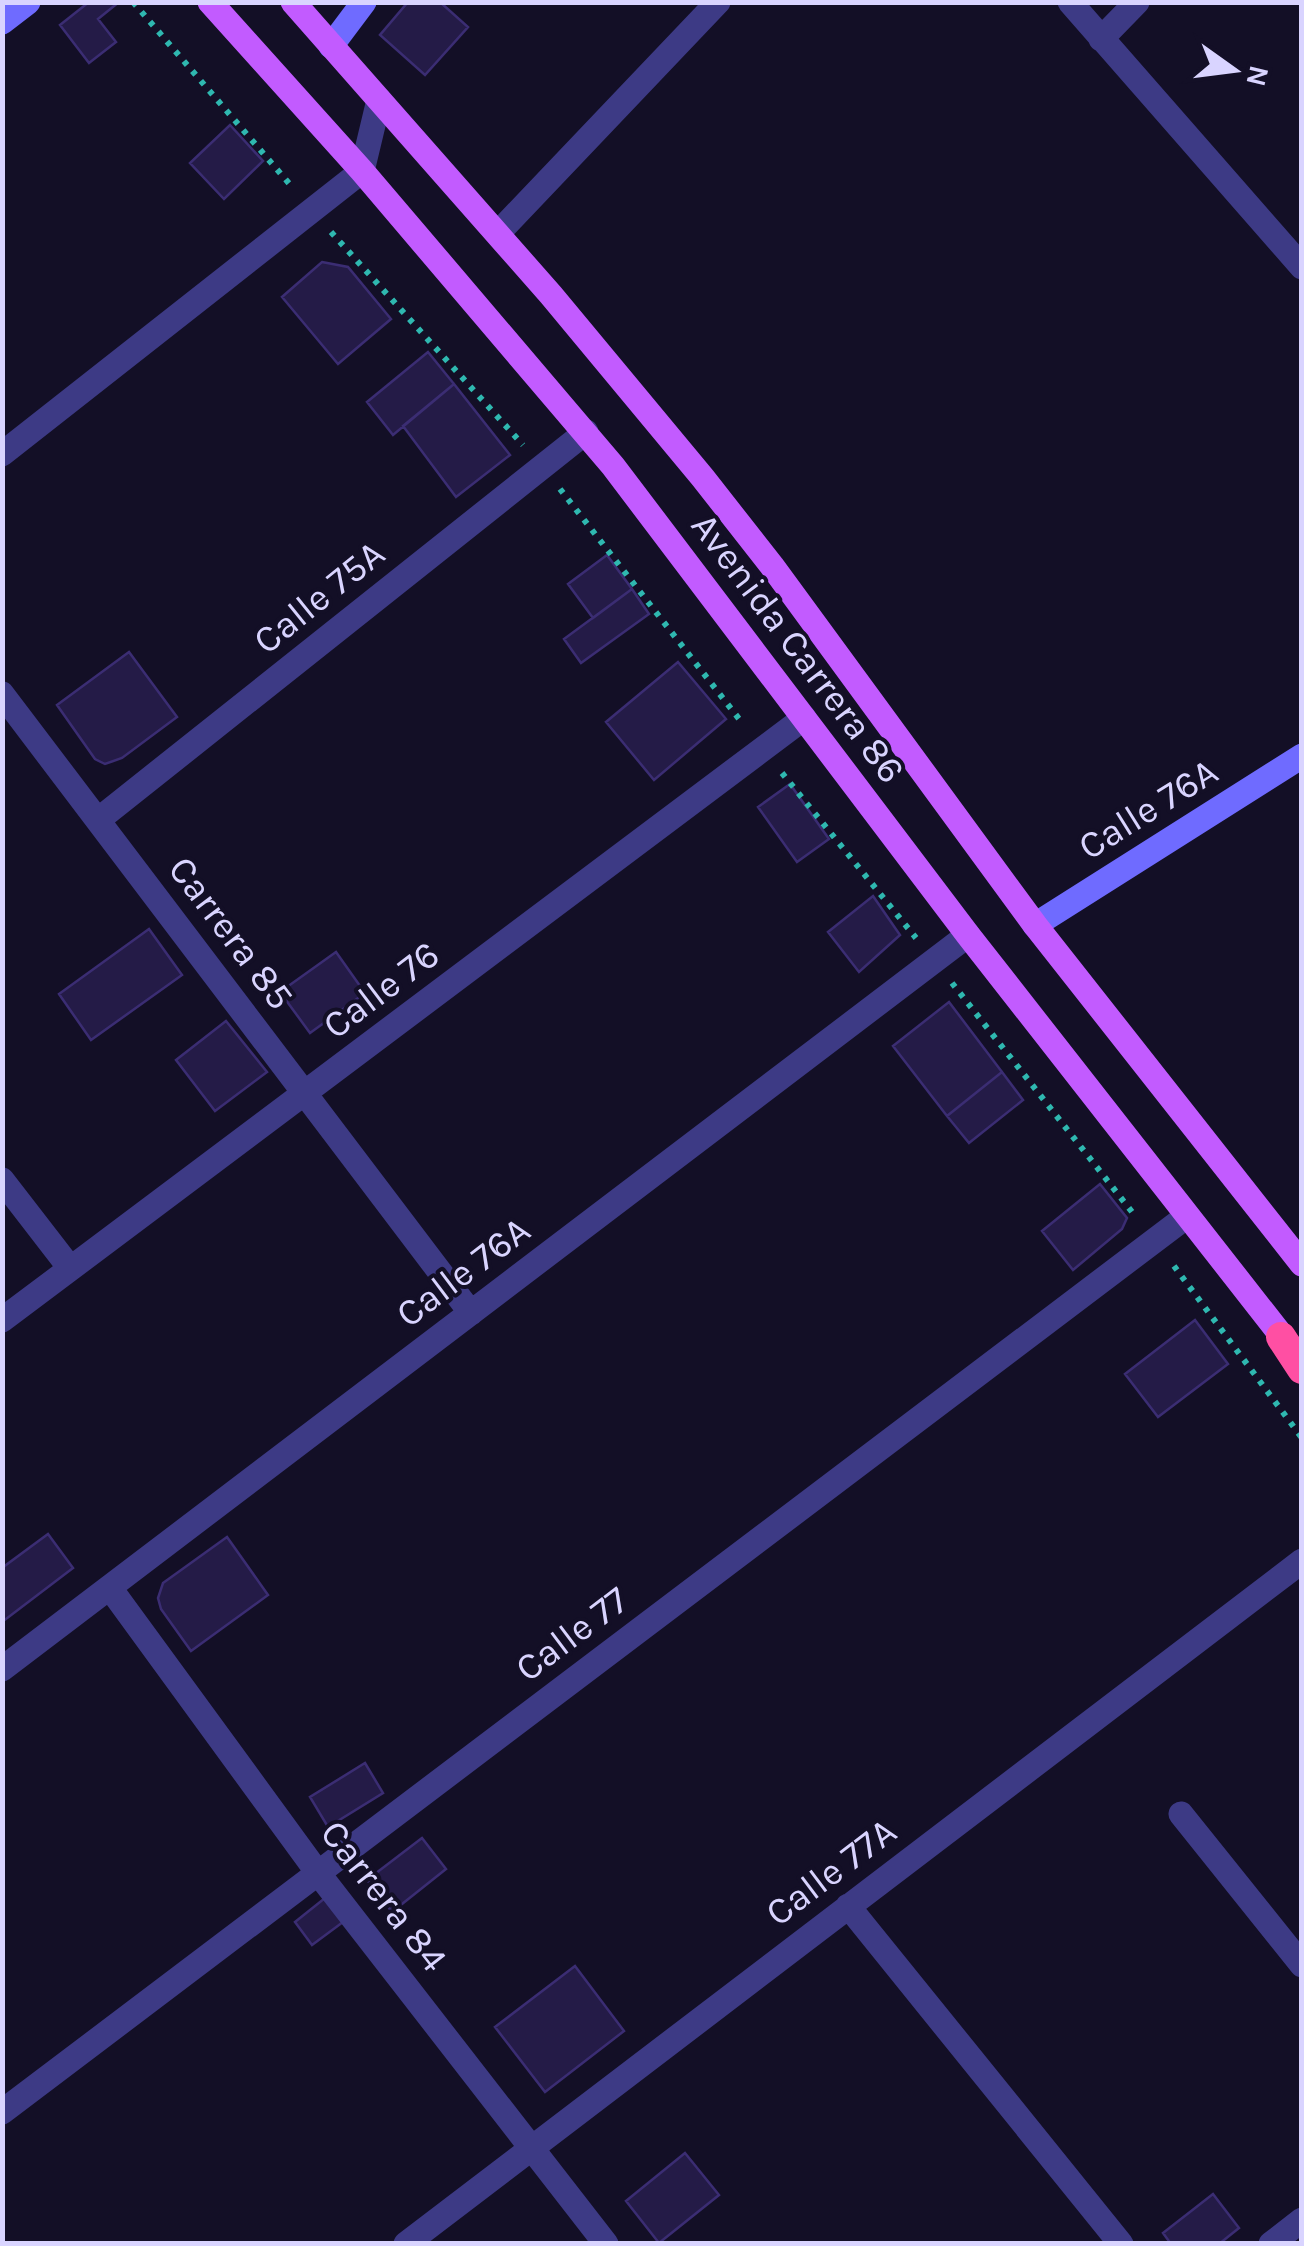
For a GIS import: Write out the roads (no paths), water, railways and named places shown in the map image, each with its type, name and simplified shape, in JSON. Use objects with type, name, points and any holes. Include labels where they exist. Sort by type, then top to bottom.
[{"type":"highway","points":[[1281,1337],[1302,1369]]},
{"type":"main road","name":"Avenida Carrera 86","points":[[210,2],[586,432],[968,935],[1302,1360]]},
{"type":"main road","name":"Avenida Carrera 86","points":[[295,3],[498,234],[703,478],[1035,925],[1302,1264]]},
{"type":"street","points":[[2,22],[28,2]]},
{"type":"street","points":[[332,46],[364,2]]},
{"type":"street","points":[[498,234],[718,2]]},
{"type":"street","points":[[1070,2],[1302,267]]},
{"type":"street","points":[[1102,39],[1136,2]]},
{"type":"street","points":[[2,454],[362,172],[379,100]]},
{"type":"street","name":"Calle 75A","points":[[98,820],[586,432]]},
{"type":"street","name":"Carrera 85","points":[[2,694],[472,1312]]},
{"type":"street","name":"Calle 76","points":[[2,1320],[804,718]]},
{"type":"street","name":"Calle 76A","points":[[1035,925],[1302,756]]},
{"type":"street","name":"Calle 76A","points":[[2,1669],[968,935]]},
{"type":"street","points":[[2,1180],[70,1268]]},
{"type":"street","name":"Calle 77","points":[[2,2112],[1187,1216]]},
{"type":"street","name":"Calle 77A","points":[[406,2244],[1302,1560]]},
{"type":"street","name":"Carrera 84","points":[[110,1588],[318,1874],[606,2244]]},
{"type":"street","points":[[1181,1814],[1302,1964]]},
{"type":"street","points":[[848,1906],[1122,2244]]},
{"type":"street","points":[[1271,2244],[1302,2220]]}]
